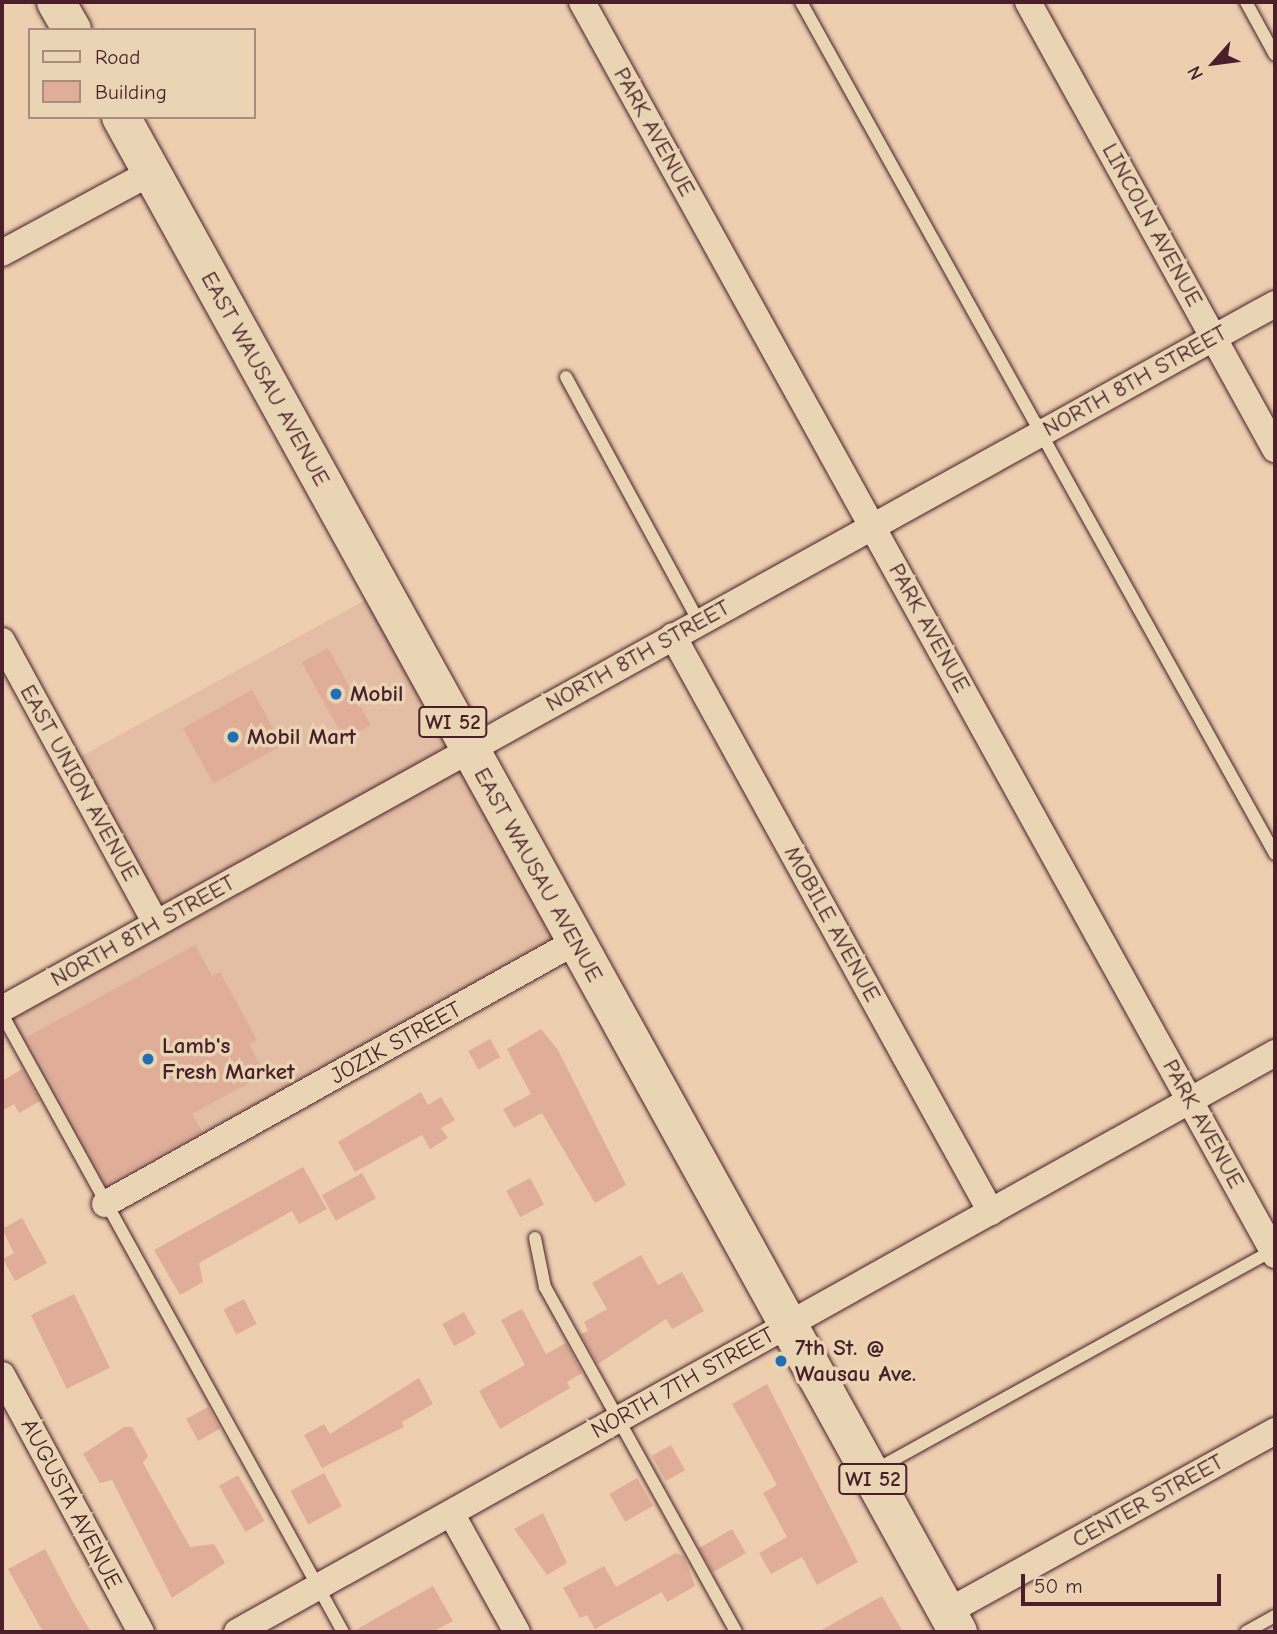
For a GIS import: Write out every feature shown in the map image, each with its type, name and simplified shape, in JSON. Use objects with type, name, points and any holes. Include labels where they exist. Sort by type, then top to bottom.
[{"type":"main road","points":[[56,2],[71,28]]},
{"type":"main road","name":"EAST WAUSAU AVENUE","points":[[122,119],[952,1622]]},
{"type":"street","name":"PARK AVENUE","points":[[582,2],[1274,1252]]},
{"type":"street","name":"LINCOLN AVENUE","points":[[1028,2],[1275,449]]},
{"type":"street","points":[[2,253],[152,172]]},
{"type":"street","name":"NORTH 8TH STREET","points":[[2,1009],[1275,304]]},
{"type":"street","name":"MOBILE AVENUE","points":[[673,636],[991,1212]]},
{"type":"street","name":"EAST UNION AVENUE","points":[[2,641],[156,924]]},
{"type":"street","name":"JOZIK STREET","points":[[105,1204],[575,942]]},
{"type":"street","name":"NORTH 7TH STREET","points":[[237,1632],[1275,1053]]},
{"type":"street","name":"AUGUSTA AVENUE","points":[[2,1375],[141,1632]]},
{"type":"street","name":"CENTER STREET","points":[[952,1622],[1275,1431]]},
{"type":"street","points":[[451,1513],[517,1632]]},
{"type":"lane","points":[[801,2],[1275,854]]},
{"type":"lane","points":[[1246,2],[1275,55]]},
{"type":"lane","points":[[566,377],[699,622]]},
{"type":"lane","points":[[2,1014],[343,1632]]},
{"type":"lane","points":[[535,1238],[545,1287],[736,1632]]},
{"type":"lane","points":[[869,1473],[1274,1252]]},
{"type":"lane","points":[[1246,1632],[1275,1616]]},
{"type":"shaded area","points":[[380,592],[575,946],[107,1204],[2,1013],[163,922],[74,760]]},
{"type":"building","name":"Mobil","points":[[328,648],[371,725],[344,740],[302,663]]},
{"type":"building","name":"Mobil Mart","points":[[252,690],[283,745],[213,783],[183,728]]},
{"type":"building","name":"Lamb's Fresh Market","points":[[195,945],[212,976],[220,972],[257,1040],[249,1044],[265,1074],[192,1114],[202,1131],[106,1184],[27,1037]]},
{"type":"building","points":[[541,1029],[558,1050],[626,1185],[595,1203],[542,1113],[514,1128],[503,1109],[531,1094],[507,1049]]},
{"type":"building","points":[[490,1039],[500,1057],[478,1069],[468,1051]]},
{"type":"building","points":[[22,1069],[40,1101],[19,1113],[14,1104],[2,1111],[2,1081]]},
{"type":"building","points":[[421,1092],[428,1105],[441,1097],[455,1120],[441,1128],[448,1138],[430,1149],[422,1135],[355,1172],[338,1142]]},
{"type":"building","points":[[303,1167],[327,1209],[299,1224],[292,1211],[199,1263],[203,1282],[180,1295],[154,1250]]},
{"type":"building","points":[[362,1173],[376,1198],[336,1221],[322,1195]]},
{"type":"building","points":[[530,1178],[544,1204],[520,1217],[506,1191]]},
{"type":"building","points":[[22,1218],[47,1263],[15,1281],[3,1259],[14,1253],[2,1229]]},
{"type":"building","points":[[641,1255],[658,1285],[682,1272],[704,1311],[672,1329],[666,1319],[598,1364],[581,1334],[588,1331],[584,1322],[607,1309],[592,1283]]},
{"type":"building","points":[[74,1294],[110,1368],[67,1389],[31,1315]]},
{"type":"building","points":[[244,1299],[257,1324],[236,1334],[224,1309]]},
{"type":"building","points":[[522,1309],[546,1354],[566,1343],[582,1373],[567,1382],[570,1388],[500,1429],[479,1391],[525,1365],[501,1320]]},
{"type":"building","points":[[464,1312],[476,1334],[454,1346],[442,1324]]},
{"type":"building","points":[[419,1378],[433,1404],[402,1422],[404,1427],[322,1468],[304,1435],[324,1424],[330,1434]]},
{"type":"building","points":[[767,1384],[858,1562],[817,1585],[802,1557],[771,1574],[759,1553],[787,1537],[763,1493],[777,1485],[732,1404]]},
{"type":"building","points":[[208,1407],[220,1429],[198,1441],[186,1419]]},
{"type":"building","points":[[124,1427],[132,1427],[148,1456],[143,1463],[190,1547],[214,1544],[225,1563],[172,1598],[112,1480],[100,1483],[83,1454]]},
{"type":"building","points":[[671,1445],[685,1470],[666,1481],[652,1456]]},
{"type":"building","points":[[324,1473],[342,1507],[308,1524],[290,1491]]},
{"type":"building","points":[[238,1475],[264,1521],[245,1532],[219,1486]]},
{"type":"building","points":[[637,1478],[653,1506],[625,1522],[609,1494]]},
{"type":"building","points":[[543,1513],[567,1563],[547,1575],[514,1529]]},
{"type":"building","points":[[732,1529],[746,1553],[713,1572],[699,1548]]},
{"type":"building","points":[[45,1549],[91,1632],[43,1632],[8,1569]]},
{"type":"building","points":[[676,1553],[684,1556],[695,1586],[667,1602],[662,1592],[595,1629],[587,1615],[580,1618],[563,1588],[604,1566],[616,1587]]},
{"type":"building","points":[[433,1586],[453,1621],[432,1632],[352,1632]]},
{"type":"building","points":[[882,1596],[903,1632],[818,1632]]},
{"type":"place","name":"Mobil","points":[[336,694]]},
{"type":"place","name":"Mobil Mart","points":[[233,737]]},
{"type":"place","name":"Lamb's Fresh Market","points":[[148,1059]]},
{"type":"place","name":"7th St. @ Wausau Ave.","points":[[781,1361]]}]
